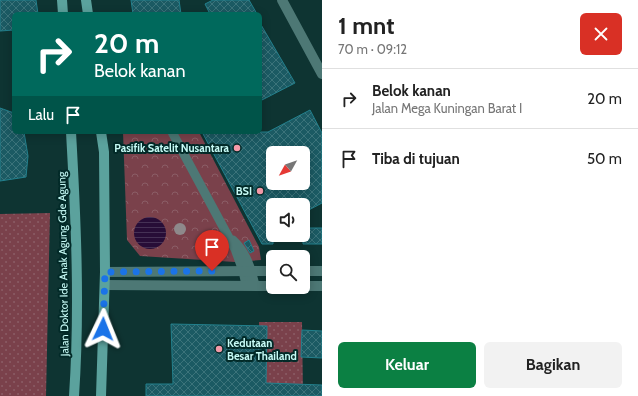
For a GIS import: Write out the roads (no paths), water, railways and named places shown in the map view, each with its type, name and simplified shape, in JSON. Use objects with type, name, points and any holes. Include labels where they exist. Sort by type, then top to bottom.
[{"type":"main road","points":[[62,0],[63,12]]},
{"type":"main road","points":[[86,0],[88,12]]},
{"type":"main road","name":"Jalan Doktor Ide Anak Agung Gde Agung","points":[[71,134],[76,236],[77,359],[74,396]]},
{"type":"main road","points":[[101,134],[104,152],[105,285],[101,396]]},
{"type":"street","points":[[282,0],[322,74]]},
{"type":"street","points":[[105,272],[266,271]]},
{"type":"street","points":[[310,271],[322,271]]},
{"type":"street","points":[[105,285],[266,286]]},
{"type":"street","points":[[310,286],[322,286]]},
{"type":"lane","points":[[173,134],[248,271],[250,285]]},
{"type":"place","name":"Pasifik Satelit Nusantara","points":[[237,148]]},
{"type":"place","name":"BSI","points":[[260,191]]},
{"type":"place","name":"Kedutaan Besar Thailand","points":[[219,349]]}]
